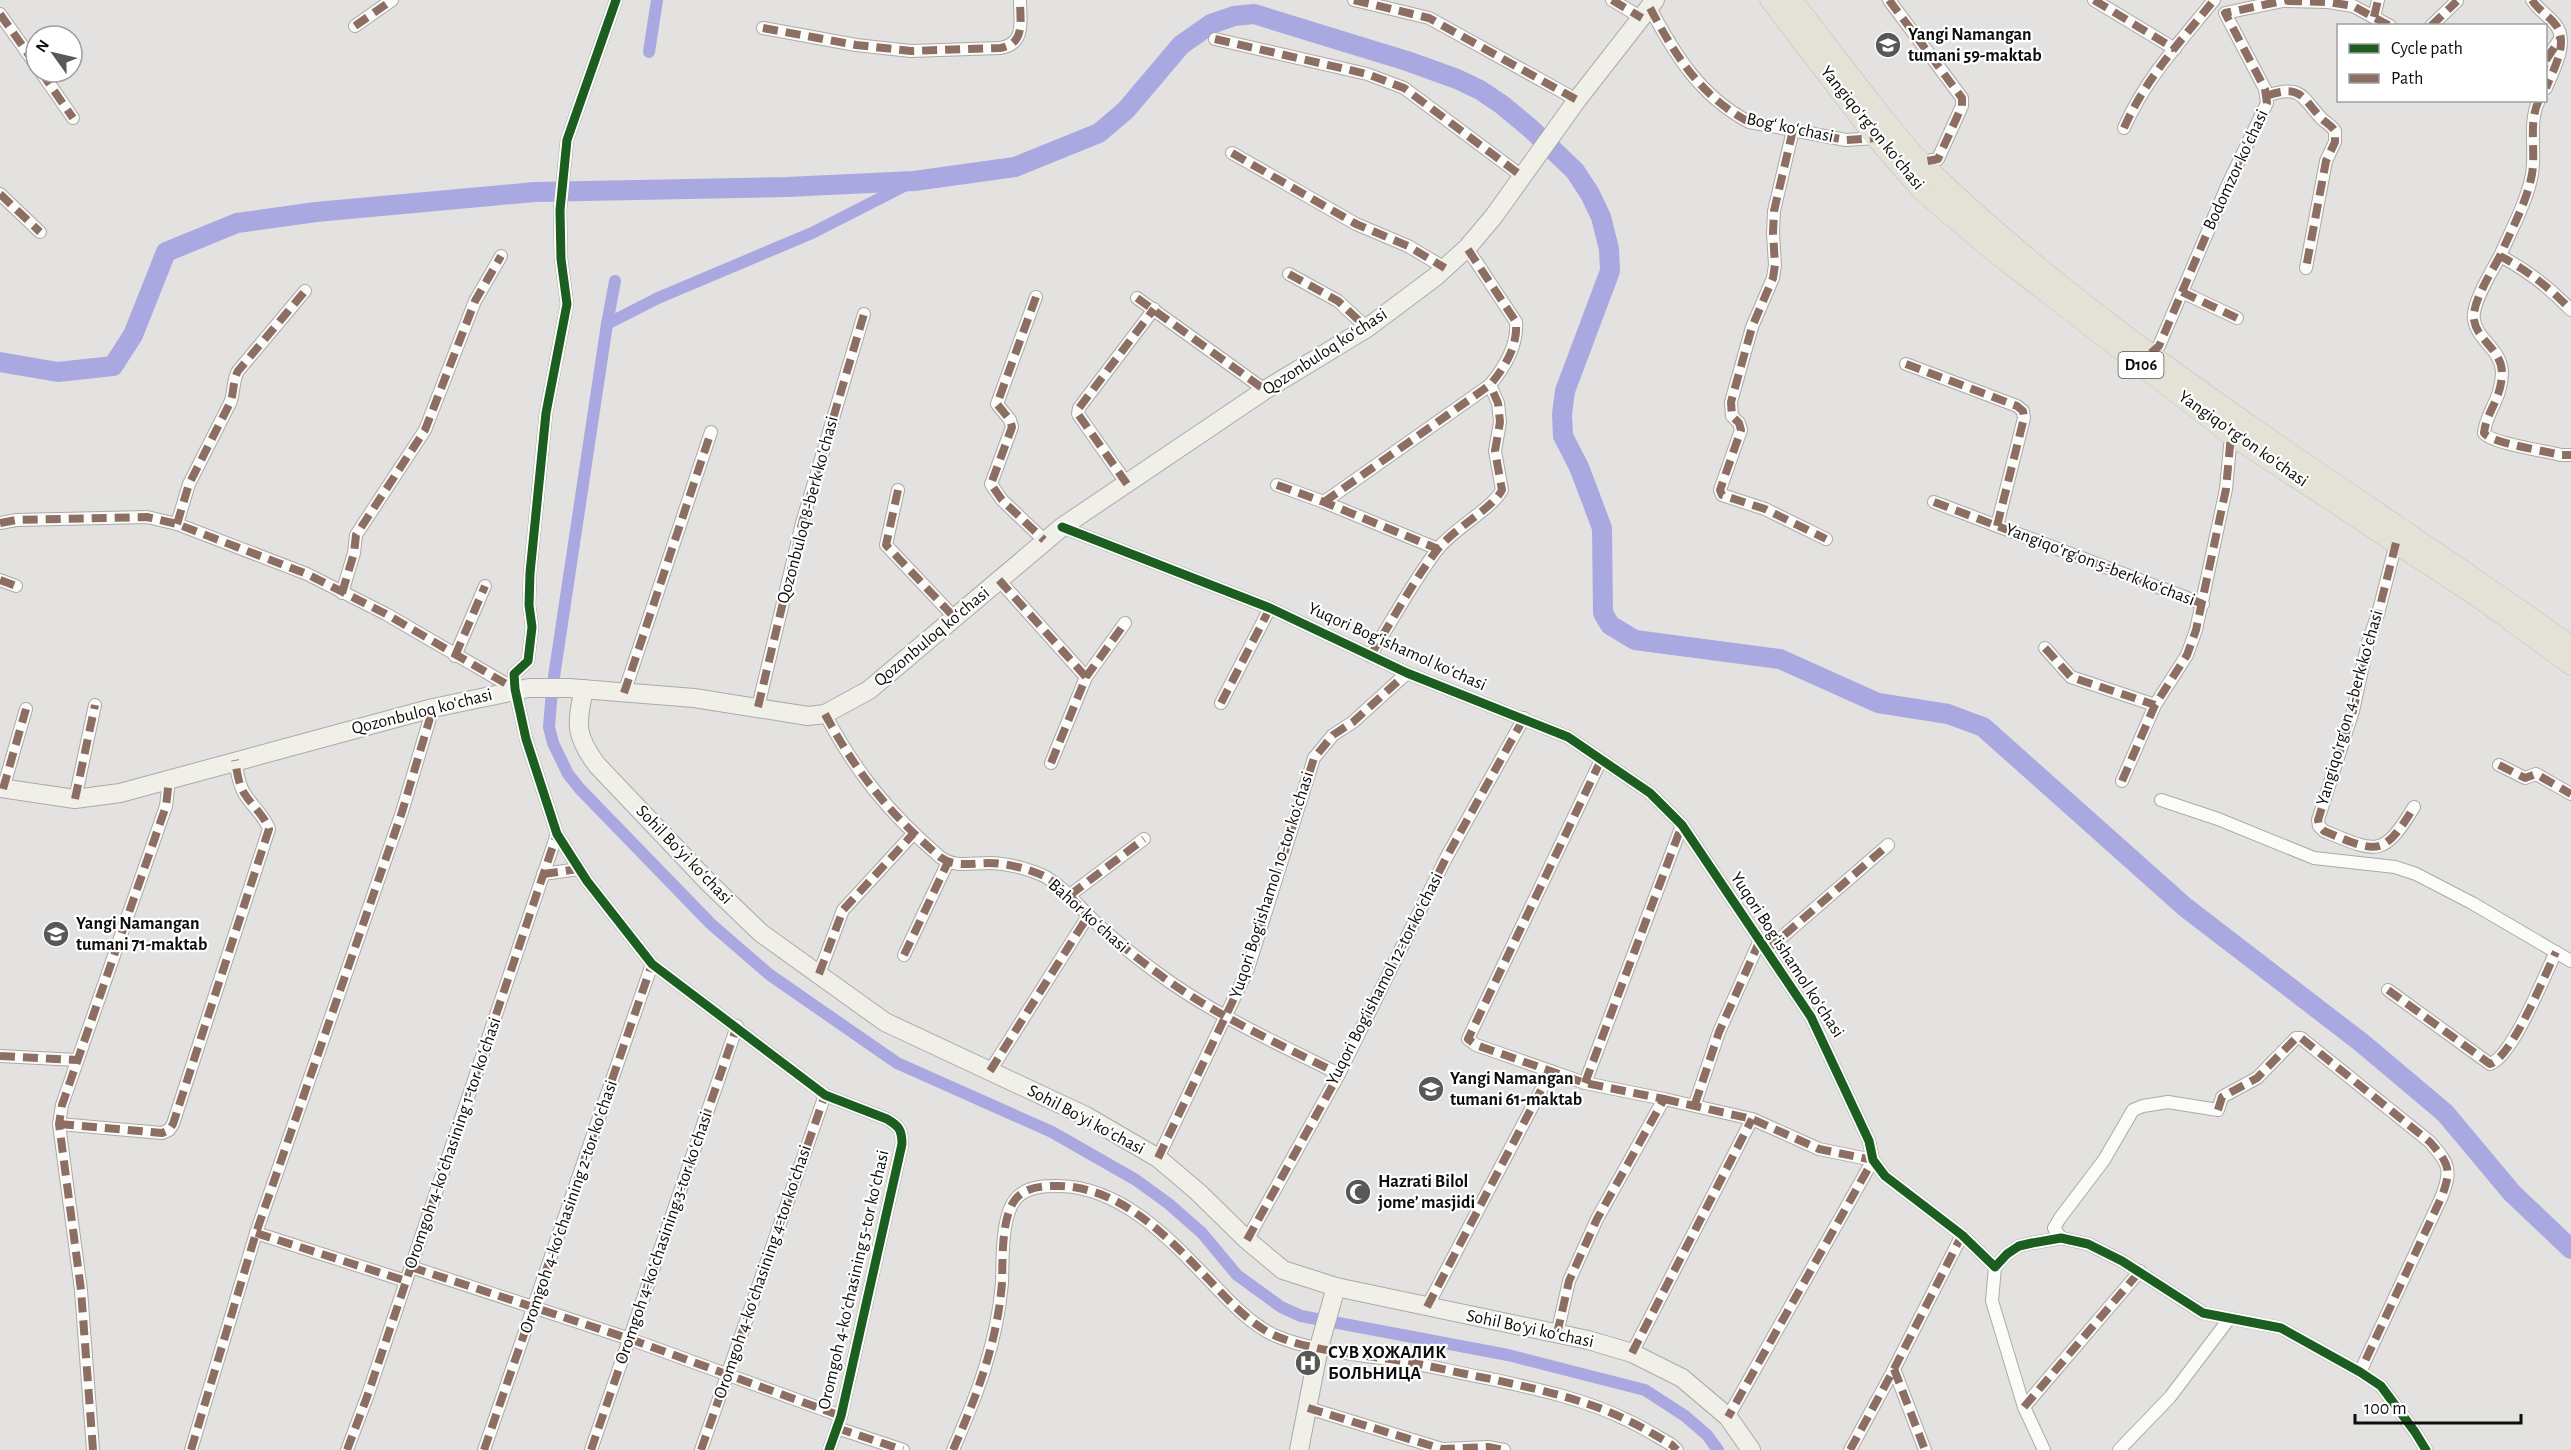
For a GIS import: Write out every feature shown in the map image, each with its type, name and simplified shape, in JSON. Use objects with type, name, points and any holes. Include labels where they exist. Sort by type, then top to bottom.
[{"type":"main road","name":"Yangiqoʻrgʻon koʻchasi","points":[[1770,0],[1876,138],[1922,191],[1985,244],[2231,435],[2482,600],[2571,665]]},
{"type":"main road","name":"Yangiqoʻrgʻon koʻchasi","points":[[1792,0],[1891,128],[1922,162],[2002,236],[2151,353],[2236,416],[2487,586],[2571,646]]},
{"type":"main road","name":"Qozonbuloq koʻchasi","points":[[2,788],[75,799],[120,793],[433,708],[522,689],[576,689],[694,698],[808,716],[825,714],[853,700],[885,679],[1044,540],[1062,527],[1265,390],[1366,328],[1445,268],[1467,248],[1523,177],[1577,100],[1649,8]]},
{"type":"main road","name":"Sohil Boʻyi koʻchasi","points":[[576,689],[578,732],[583,745],[597,765],[709,883],[761,933],[885,1022],[1086,1116],[1158,1158],[1283,1270],[1334,1293],[1427,1307],[1557,1334],[1632,1353],[1682,1378],[1728,1417],[1751,1450]]},
{"type":"main road","points":[[1299,1450],[1320,1343],[1334,1293]]},
{"type":"street","points":[[355,26],[392,0]]},
{"type":"street","points":[[616,0],[567,140],[560,210],[561,259],[567,304],[546,413],[530,573],[529,605],[532,627],[528,661],[514,674],[522,689],[526,738],[557,834],[579,869],[652,964],[737,1026],[825,1095]]},
{"type":"street","points":[[763,28],[856,45],[911,51],[1011,47],[1016,43],[1019,34],[1020,0]]},
{"type":"street","points":[[1354,0],[1429,18],[1577,100]]},
{"type":"street","points":[[1612,0],[1649,8]]},
{"type":"street","points":[[1889,0],[1962,98],[1962,106],[1938,159],[1922,162]]},
{"type":"street","points":[[2094,0],[2175,49]]},
{"type":"street","points":[[2124,128],[2158,68],[2215,0]]},
{"type":"street","name":"Bodomzor koʻchasi","points":[[2151,353],[2159,346],[2228,184],[2262,113],[2266,96],[2225,13],[2215,0]]},
{"type":"street","points":[[2374,17],[2378,0]]},
{"type":"street","points":[[2532,0],[2556,25],[2560,39],[2559,55],[2547,85]]},
{"type":"street","points":[[2225,13],[2287,1],[2328,2],[2353,6],[2386,24]]},
{"type":"street","points":[[2433,24],[2457,1]]},
{"type":"street","name":"Bogʻ koʻchasi","points":[[1649,8],[1674,53],[1700,86],[1713,98],[1749,122],[1846,140],[1876,138]]},
{"type":"street","points":[[0,14],[24,48]]},
{"type":"street","points":[[1215,39],[1367,74],[1404,88],[1523,177]]},
{"type":"street","points":[[2547,58],[2560,39]]},
{"type":"street","points":[[49,84],[73,118]]},
{"type":"street","points":[[2266,96],[2288,91],[2304,96],[2335,131],[2335,142],[2326,161],[2306,268]]},
{"type":"street","points":[[2538,102],[2534,112],[2532,177],[2525,199],[2481,295],[2474,319],[2477,328],[2496,350],[2502,370],[2499,397],[2484,433],[2490,439],[2500,442],[2561,455],[2571,455]]},
{"type":"street","points":[[1792,130],[1774,212],[1775,265],[1773,278],[1752,327],[1731,402],[1732,416],[1739,423],[1741,430],[1720,490],[1724,496],[1765,509],[1826,539]]},
{"type":"street","points":[[1232,153],[1356,224],[1408,246],[1445,268]]},
{"type":"street","points":[[0,194],[40,232]]},
{"type":"street","points":[[1324,502],[1490,385],[1500,373],[1513,347],[1517,331],[1516,322],[1467,248]]},
{"type":"street","points":[[342,593],[357,535],[425,430],[475,301],[501,256]]},
{"type":"street","points":[[2500,256],[2524,269],[2571,310]]},
{"type":"street","points":[[1289,274],[1338,301],[1366,328]]},
{"type":"street","points":[[177,524],[189,483],[231,401],[235,389],[234,379],[238,371],[305,291]]},
{"type":"street","points":[[2182,292],[2237,318]]},
{"type":"street","points":[[1036,297],[998,404],[1010,420],[1012,427],[991,484],[1002,500],[1044,540]]},
{"type":"street","points":[[1137,298],[1265,390]]},
{"type":"street","points":[[1127,484],[1078,414],[1078,408],[1154,309]]},
{"type":"street","name":"Qozonbuloq 8-berk koʻchasi","points":[[758,707],[802,523],[864,314]]},
{"type":"street","name":"Yangiqoʻrgʻon 5-berk koʻchasi","points":[[1906,364],[2017,406],[2023,411],[2024,418],[1997,526]]},
{"type":"street","points":[[1370,656],[1438,549],[1454,531],[1495,499],[1502,490],[1495,451],[1500,422],[1498,403],[1490,385]]},
{"type":"street","points":[[624,693],[711,432]]},
{"type":"street","name":"Yangiqoʻrgʻon 5-berk koʻchasi","points":[[2122,781],[2155,705],[2187,654],[2202,604],[2226,489],[2231,435]]},
{"type":"street","points":[[1276,486],[1324,502],[1438,549]]},
{"type":"street","points":[[898,490],[886,545],[955,618]]},
{"type":"street","name":"Yangiqoʻrgʻon 5-berk koʻchasi","points":[[1934,502],[2202,604]]},
{"type":"street","points":[[0,523],[16,520],[147,517],[177,524],[307,574],[386,614],[455,656],[522,689]]},
{"type":"street","name":"Yuqori Bogʻishamol koʻchasi","points":[[1062,527],[1270,608],[1407,673],[1568,737],[1650,792],[1682,825],[1811,1017],[1869,1141],[1873,1160],[1885,1176],[1962,1234],[1995,1267]]},
{"type":"street","name":"Yangiqoʻrgʻon 4-berk koʻchasi","points":[[2396,543],[2366,650],[2353,711],[2318,820],[2319,826],[2324,831],[2365,847],[2379,848],[2398,833],[2414,807]]},
{"type":"street","points":[[0,580],[16,586]]},
{"type":"street","points":[[999,580],[1086,677]]},
{"type":"street","points":[[455,656],[485,586]]},
{"type":"street","points":[[1221,703],[1270,608]]},
{"type":"street","points":[[1051,763],[1086,677],[1125,623]]},
{"type":"street","points":[[2045,648],[2072,677],[2155,705]]},
{"type":"street","name":"Yuqori Bogʻishamol 10-tor koʻchasi","points":[[1158,1158],[1226,1018],[1251,958],[1314,758],[1333,735],[1353,722],[1407,673]]},
{"type":"street","points":[[75,799],[95,705]]},
{"type":"street","points":[[191,1450],[256,1233],[402,812],[433,708]]},
{"type":"street","points":[[2,788],[26,709]]},
{"type":"street","points":[[825,714],[846,752],[890,811],[913,834],[948,862],[904,955]]},
{"type":"street","name":"Yuqori Bogʻishamol 12-tor koʻchasi","points":[[1247,1240],[1339,1074],[1446,858],[1524,718]]},
{"type":"street","points":[[59,1124],[162,1133],[169,1130],[173,1124],[269,829],[266,821],[244,794],[235,760]]},
{"type":"street","points":[[1601,760],[1468,1039],[1476,1045],[1585,1083],[1695,1104],[1703,1108],[1752,1119],[1819,1149],[1873,1160],[1728,1417]]},
{"type":"street","points":[[2499,765],[2524,778],[2536,774],[2571,794]]},
{"type":"street","points":[[93,1450],[81,1290],[59,1124],[62,1105],[77,1060],[166,807],[169,780]]},
{"type":"street","points":[[2161,800],[2218,819],[2314,858],[2395,867],[2416,874],[2472,903],[2571,961]]},
{"type":"street","points":[[1585,1083],[1682,825]]},
{"type":"street","name":"Oromgoh 4-koʻchasining 1-tor koʻchasi","points":[[347,1450],[557,834]]},
{"type":"street","points":[[819,974],[843,910],[913,834]]},
{"type":"street","points":[[1070,895],[1144,839]]},
{"type":"street","points":[[1695,1104],[1719,1032],[1763,945],[1888,845]]},
{"type":"street","name":"Bahor koʻchasi","points":[[948,862],[1014,866],[1044,876],[1070,895],[1088,916],[1128,952],[1158,974],[1226,1018],[1339,1074]]},
{"type":"street","points":[[543,874],[579,869]]},
{"type":"street","points":[[990,1071],[1088,916]]},
{"type":"street","points":[[2388,990],[2490,1064],[2501,1057],[2516,1035],[2556,952]]},
{"type":"street","name":"Oromgoh 4-koʻchasining 2-tor koʻchasi","points":[[484,1450],[652,964]]},
{"type":"street","name":"Oromgoh 4-koʻchasining 3-tor koʻchasi","points":[[591,1450],[737,1026]]},
{"type":"street","points":[[2061,1238],[2054,1228],[2104,1160],[2133,1110],[2168,1102],[2218,1110],[2222,1097],[2257,1078],[2296,1038],[2301,1038],[2430,1142],[2444,1158],[2449,1171],[2435,1212],[2360,1372]]},
{"type":"street","points":[[0,1056],[77,1060]]},
{"type":"street","points":[[1427,1307],[1551,1071]]},
{"type":"street","name":"Oromgoh 4-koʻchasining 4-tor koʻchasi","points":[[701,1450],[825,1095]]},
{"type":"street","name":"Oromgoh 4-koʻchasining 5-tor koʻchasi","points":[[825,1095],[887,1119],[897,1125],[902,1133],[902,1144],[839,1422],[829,1450]]},
{"type":"street","points":[[1557,1334],[1569,1281],[1597,1219],[1664,1099]]},
{"type":"street","points":[[1632,1353],[1752,1119]]},
{"type":"street","points":[[953,1450],[980,1387],[993,1340],[1001,1288],[1007,1217],[1015,1200],[1030,1188],[1076,1186],[1126,1208],[1158,1228],[1234,1306],[1275,1336],[1320,1343],[1557,1394],[1627,1420],[1677,1450]]},
{"type":"street","points":[[256,1233],[406,1281]]},
{"type":"street","points":[[1850,1450],[1962,1234]]},
{"type":"street","points":[[2044,1450],[2024,1407],[1992,1301],[1995,1267],[2007,1254],[2019,1246],[2061,1238],[2088,1244],[2140,1271],[2203,1313],[2281,1328],[2360,1372],[2381,1386],[2426,1450]]},
{"type":"street","points":[[411,1267],[630,1339],[728,1376],[903,1450]]},
{"type":"street","points":[[2024,1407],[2140,1271]]},
{"type":"street","points":[[2119,1450],[2169,1397],[2229,1318]]},
{"type":"street","points":[[1894,1369],[1925,1450]]},
{"type":"street","points":[[1308,1408],[1402,1445],[1442,1449],[1488,1447],[1504,1450]]},
{"type":"waterway","points":[[649,52],[657,0]]},
{"type":"waterway","points":[[0,362],[58,372],[113,366],[133,335],[166,252],[237,223],[316,212],[535,192],[786,187],[914,181],[1015,167],[1099,133],[1126,110],[1181,45],[1211,24],[1234,16],[1254,14],[1407,61],[1457,79],[1501,104],[1575,171],[1601,217],[1609,249],[1610,271],[1565,391],[1562,414],[1563,436],[1579,467],[1602,528],[1603,613],[1610,625],[1635,640],[1780,659],[1878,703],[1948,714],[1983,727],[2185,907],[2362,1043],[2445,1113],[2512,1193],[2571,1249]]},
{"type":"waterway","points":[[607,324],[658,298],[812,233],[914,181]]},
{"type":"waterway","points":[[615,281],[552,690],[549,727],[553,743],[568,774],[580,789],[711,924],[770,975],[897,1063],[1052,1132],[1136,1180],[1169,1204],[1202,1233],[1237,1275],[1281,1307],[1301,1316],[1508,1355],[1645,1390],[1685,1416],[1707,1435],[1718,1450]]},
{"type":"marked path","points":[[355,26],[392,0]]},
{"type":"marked path","points":[[763,28],[856,45],[911,51],[1000,48],[1008,46],[1018,37],[1021,23],[1020,0]]},
{"type":"marked path","points":[[1354,0],[1429,18],[1577,100]]},
{"type":"marked path","points":[[1612,0],[1642,18]]},
{"type":"marked path","points":[[1889,0],[1962,98],[1962,106],[1938,159],[1922,162]]},
{"type":"marked path","points":[[2094,0],[2175,49]]},
{"type":"marked path","points":[[2124,128],[2153,77],[2214,0]]},
{"type":"marked path","points":[[2151,353],[2159,346],[2228,184],[2267,103],[2265,89],[2225,13],[2287,0]]},
{"type":"marked path","points":[[2374,17],[2378,0]]},
{"type":"marked path","points":[[2532,0],[2555,24],[2561,39],[2559,56],[2547,86]]},
{"type":"marked path","points":[[2287,1],[2328,2],[2353,6],[2386,24]]},
{"type":"marked path","points":[[2433,24],[2457,1]]},
{"type":"marked path","points":[[1650,8],[1690,73],[1716,100],[1749,122],[1846,140],[1876,138]]},
{"type":"marked path","points":[[0,14],[24,48]]},
{"type":"marked path","points":[[1215,39],[1367,74],[1404,88],[1523,177]]},
{"type":"marked path","points":[[2547,58],[2560,39]]},
{"type":"marked path","points":[[49,84],[73,118]]},
{"type":"marked path","points":[[2266,96],[2287,91],[2299,94],[2335,131],[2335,142],[2326,161],[2306,268]]},
{"type":"marked path","points":[[2538,102],[2534,117],[2533,165],[2530,184],[2500,256],[2538,280],[2571,310]]},
{"type":"marked path","points":[[1793,130],[1774,211],[1775,265],[1773,278],[1752,327],[1731,402],[1732,416],[1739,423],[1741,430],[1720,490],[1722,495],[1765,509],[1826,539]]},
{"type":"marked path","points":[[1232,153],[1356,224],[1408,246],[1445,268]]},
{"type":"marked path","points":[[0,194],[40,232]]},
{"type":"marked path","points":[[1324,502],[1490,385],[1501,371],[1513,348],[1516,322],[1467,248]]},
{"type":"marked path","points":[[342,593],[354,553],[356,535],[425,430],[475,301],[501,256]]},
{"type":"marked path","points":[[2500,256],[2483,288],[2474,313],[2476,327],[2498,357],[2502,372],[2497,398],[2485,425],[2484,433],[2488,437],[2507,443],[2561,455],[2571,455]]},
{"type":"marked path","points":[[1289,274],[1338,301],[1367,328]]},
{"type":"marked path","points":[[177,524],[189,484],[231,401],[238,371],[305,291]]},
{"type":"marked path","points":[[2182,292],[2237,318]]},
{"type":"marked path","points":[[1036,297],[997,404],[1010,420],[1012,427],[991,484],[1002,500],[1044,540]]},
{"type":"marked path","points":[[1137,298],[1265,390]]},
{"type":"marked path","points":[[1127,484],[1078,414],[1079,408],[1154,309]]},
{"type":"marked path","points":[[758,707],[802,523],[864,314]]},
{"type":"marked path","points":[[1906,364],[2017,406],[2023,411],[2024,418],[1997,526]]},
{"type":"marked path","points":[[1370,656],[1437,550],[1490,504],[1502,490],[1495,451],[1500,422],[1498,403],[1490,385]]},
{"type":"marked path","points":[[624,693],[711,432]]},
{"type":"marked path","points":[[2122,781],[2155,705],[2187,655],[2196,630],[2226,489],[2231,435]]},
{"type":"marked path","points":[[1277,485],[1438,549]]},
{"type":"marked path","points":[[898,490],[886,545],[955,618]]},
{"type":"marked path","points":[[1934,502],[2203,604]]},
{"type":"marked path","points":[[0,523],[16,520],[147,517],[177,524],[307,574],[386,614],[515,689]]},
{"type":"marked path","points":[[2396,543],[2378,614],[2368,642],[2353,711],[2318,820],[2319,826],[2324,831],[2356,844],[2368,847],[2377,846],[2386,843],[2394,835],[2414,807]]},
{"type":"marked path","points":[[0,580],[16,586]]},
{"type":"marked path","points":[[999,580],[1086,677]]},
{"type":"marked path","points":[[455,656],[485,586]]},
{"type":"marked path","points":[[1221,703],[1270,608]]},
{"type":"marked path","points":[[1051,763],[1086,677],[1125,623]]},
{"type":"marked path","points":[[2045,648],[2071,677],[2155,705]]},
{"type":"marked path","points":[[1158,1158],[1248,969],[1314,758],[1333,735],[1353,722],[1407,673]]},
{"type":"marked path","points":[[75,799],[95,705]]},
{"type":"marked path","points":[[191,1450],[256,1233],[402,812],[433,708]]},
{"type":"marked path","points":[[3,789],[26,709]]},
{"type":"marked path","points":[[825,714],[849,755],[875,792],[905,825],[940,857],[957,864],[1010,865],[1046,877],[1114,939],[1177,987],[1245,1027],[1339,1074]]},
{"type":"marked path","points":[[1247,1240],[1339,1074],[1446,858],[1524,718]]},
{"type":"marked path","points":[[59,1124],[162,1133],[169,1130],[173,1124],[269,829],[242,789],[235,760]]},
{"type":"marked path","points":[[1557,1334],[1569,1281],[1597,1219],[1664,1099],[1585,1083],[1476,1045],[1468,1039],[1601,760]]},
{"type":"marked path","points":[[2499,765],[2525,778],[2536,774],[2571,794]]},
{"type":"marked path","points":[[93,1450],[81,1290],[59,1124],[62,1105],[166,806],[169,780]]},
{"type":"marked path","points":[[1585,1083],[1682,825]]},
{"type":"marked path","points":[[347,1450],[367,1397],[557,834]]},
{"type":"marked path","points":[[819,974],[843,910],[913,834]]},
{"type":"marked path","points":[[1070,895],[1144,839]]},
{"type":"marked path","points":[[1767,950],[1888,845]]},
{"type":"marked path","points":[[904,955],[948,862]]},
{"type":"marked path","points":[[543,874],[579,869]]},
{"type":"marked path","points":[[990,1071],[1088,916]]},
{"type":"marked path","points":[[1695,1104],[1719,1032],[1760,940]]},
{"type":"marked path","points":[[2388,990],[2490,1064],[2499,1058],[2518,1031],[2556,952]]},
{"type":"marked path","points":[[484,1450],[652,964]]},
{"type":"marked path","points":[[591,1450],[737,1026]]},
{"type":"marked path","points":[[2218,1110],[2222,1097],[2257,1078],[2296,1038],[2301,1038],[2430,1142],[2445,1162],[2448,1173],[2442,1196],[2360,1372]]},
{"type":"marked path","points":[[0,1056],[77,1060]]},
{"type":"marked path","points":[[1427,1307],[1551,1071]]},
{"type":"marked path","points":[[701,1450],[825,1095]]},
{"type":"marked path","points":[[1664,1099],[1752,1119],[1819,1149],[1873,1160],[1728,1417]]},
{"type":"marked path","points":[[1632,1353],[1752,1119]]},
{"type":"marked path","points":[[953,1450],[985,1369],[996,1327],[1002,1283],[1004,1235],[1009,1211],[1014,1201],[1025,1191],[1039,1187],[1059,1186],[1082,1189],[1104,1196],[1144,1219],[1179,1249],[1241,1312],[1258,1326],[1276,1336],[1306,1346],[1418,1364],[1561,1396],[1612,1413],[1646,1430],[1677,1450]]},
{"type":"marked path","points":[[256,1233],[406,1281]]},
{"type":"marked path","points":[[1850,1450],[1962,1235]]},
{"type":"marked path","points":[[411,1267],[630,1339],[841,1416]]},
{"type":"marked path","points":[[2024,1407],[2140,1271]]},
{"type":"marked path","points":[[1894,1369],[1925,1450]]},
{"type":"marked path","points":[[1308,1408],[1442,1449],[1488,1447],[1504,1450]]},
{"type":"marked path","points":[[837,1428],[903,1450]]},
{"type":"cycle path","points":[[616,0],[567,140],[560,210],[561,259],[567,304],[546,413],[530,573],[529,605],[532,627],[528,661],[514,674],[515,689],[526,739],[557,834],[587,881],[652,964],[825,1095],[887,1119],[897,1126],[900,1132],[902,1144],[841,1416],[829,1450]]},
{"type":"cycle path","points":[[1062,527],[1270,608],[1407,673],[1568,737],[1650,793],[1682,825],[1811,1017],[1869,1141],[1873,1160],[1885,1176],[1962,1235],[1995,1267],[2007,1254],[2019,1246],[2061,1238],[2088,1244],[2122,1261],[2203,1313],[2281,1328],[2381,1386],[2426,1450]]},
{"type":"place","name":"Yangi Namangan tumani 59-maktab","points":[[1888,45]]},
{"type":"place","name":"Yangi Namangan tumani 71-maktab","points":[[56,934]]},
{"type":"place","name":"Yangi Namangan tumani 61-maktab","points":[[1431,1089]]},
{"type":"place","name":"Hazrati Bilol jome’ masjidi","points":[[1358,1192]]},
{"type":"place","name":"СУВ ХОЖАЛИК БОЛЬНИЦА","points":[[1308,1363]]}]
